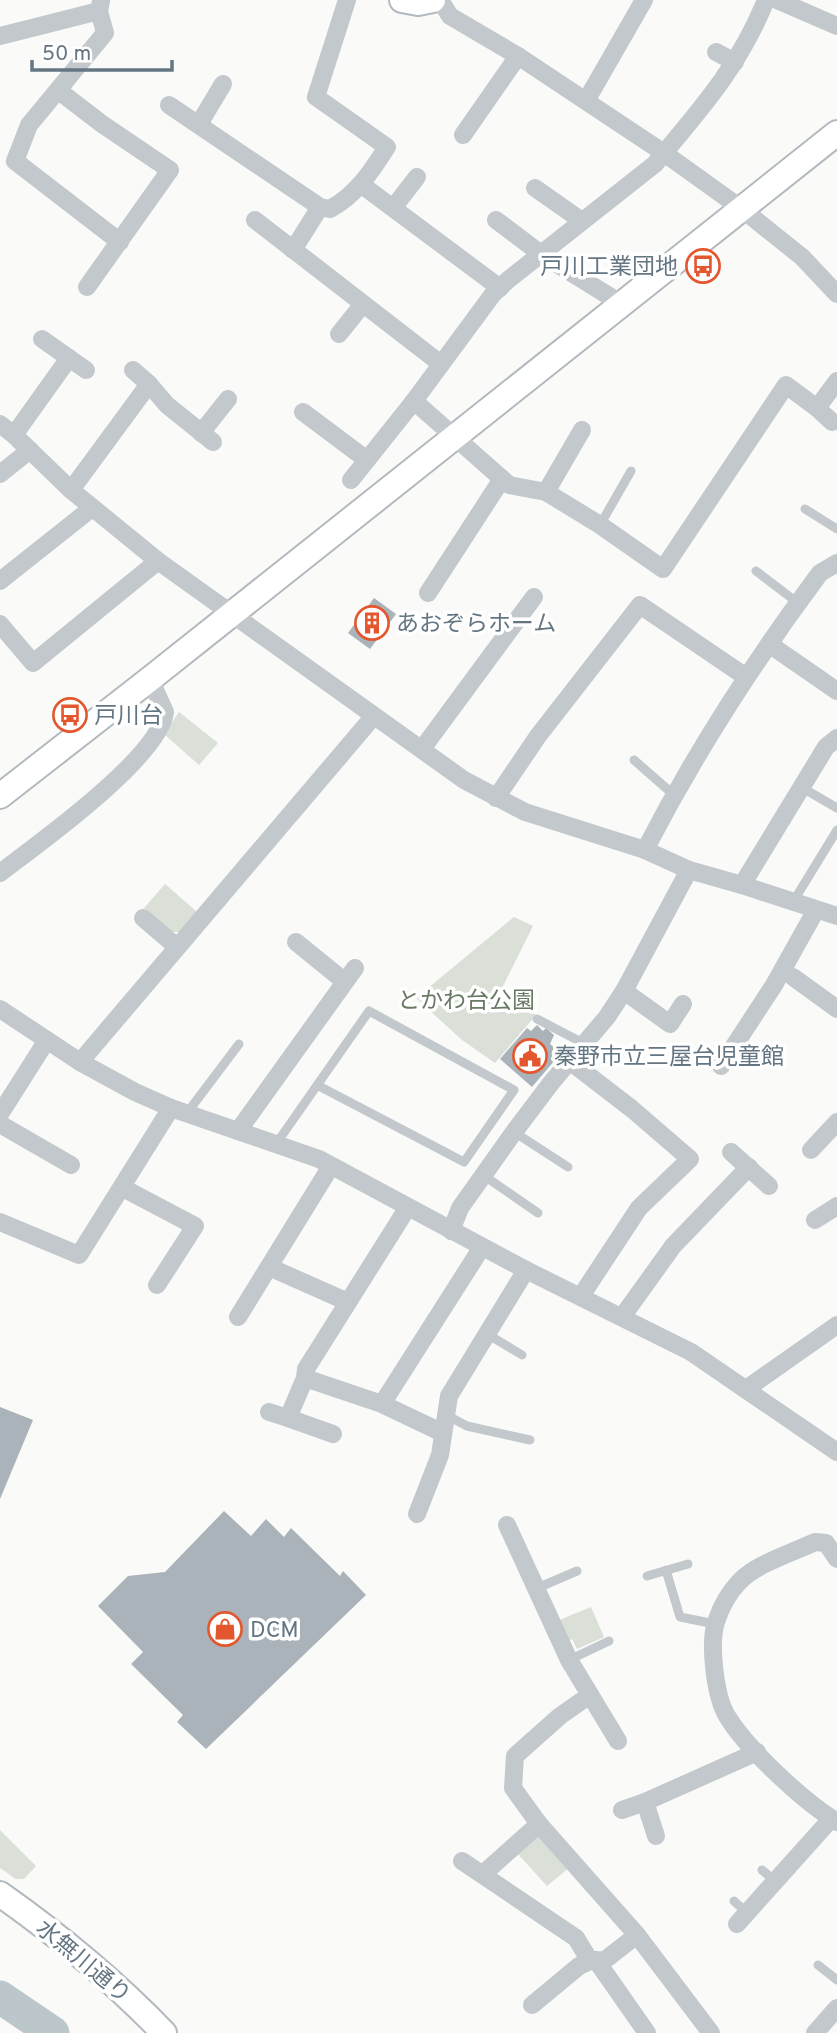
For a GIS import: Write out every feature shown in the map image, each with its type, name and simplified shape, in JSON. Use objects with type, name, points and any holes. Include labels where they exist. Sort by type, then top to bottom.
[{"type":"street","points":[[169,105],[320,207],[330,209],[341,203],[362,185],[387,147],[308,94],[347,0]]},
{"type":"street","points":[[402,0],[418,3],[433,0]]},
{"type":"street","points":[[440,0],[450,16],[518,56],[664,153],[742,209],[802,257],[837,294]]},
{"type":"street","points":[[586,101],[612,40],[644,0]]},
{"type":"street","points":[[351,480],[500,288],[654,164],[664,153],[722,84],[757,23],[766,0]]},
{"type":"street","points":[[778,0],[837,26]]},
{"type":"street","points":[[0,36],[100,5],[105,33],[29,125],[15,161],[120,242]]},
{"type":"street","points":[[716,52],[735,62]]},
{"type":"street","points":[[463,135],[518,56]]},
{"type":"street","points":[[199,124],[223,84]]},
{"type":"street","points":[[59,91],[170,170],[87,287]]},
{"type":"street","points":[[0,796],[837,133]]},
{"type":"street","points":[[393,208],[417,177]]},
{"type":"street","points":[[362,185],[393,208],[409,228],[500,288]]},
{"type":"street","points":[[535,188],[582,221]]},
{"type":"street","points":[[293,250],[320,207]]},
{"type":"street","points":[[255,220],[441,364]]},
{"type":"street","points":[[496,220],[541,254],[621,304]]},
{"type":"street","points":[[339,334],[362,304]]},
{"type":"street","points":[[42,339],[86,370]]},
{"type":"street","points":[[69,358],[7,429],[92,508],[230,615],[464,780],[524,812],[645,850],[689,870],[837,915]]},
{"type":"street","points":[[133,369],[167,405],[207,437],[228,399]]},
{"type":"street","points":[[817,408],[837,381]]},
{"type":"street","points":[[71,490],[149,384]]},
{"type":"street","points":[[414,401],[509,485],[546,492],[600,525],[663,569],[786,385],[832,422]]},
{"type":"street","points":[[303,412],[368,460]]},
{"type":"street","points":[[546,492],[582,430]]},
{"type":"street","points":[[0,474],[30,450]]},
{"type":"street","points":[[428,593],[502,479]]},
{"type":"street","points":[[0,580],[92,508]]},
{"type":"street","points":[[0,624],[33,663],[158,561]]},
{"type":"street","points":[[645,850],[674,795],[746,677],[820,573],[837,563]]},
{"type":"street","points":[[422,749],[534,597]]},
{"type":"street","points":[[496,798],[538,736],[640,605],[746,677]]},
{"type":"street","points":[[769,644],[837,691]]},
{"type":"street","points":[[0,873],[114,783],[160,729],[165,712],[150,679]]},
{"type":"street","points":[[80,1062],[373,717]]},
{"type":"street","points":[[742,885],[826,747],[837,738]]},
{"type":"street","points":[[451,1231],[460,1208],[514,1132],[607,1017],[624,991],[689,870]]},
{"type":"street","points":[[721,1066],[774,985],[816,910]]},
{"type":"street","points":[[143,918],[177,947]]},
{"type":"street","points":[[238,1131],[293,1037],[349,975],[295,943]]},
{"type":"street","points":[[793,976],[837,1009]]},
{"type":"street","points":[[624,991],[670,1024],[683,1004]]},
{"type":"street","points":[[0,1009],[80,1062],[135,1092],[179,1111],[319,1159],[526,1270],[691,1352],[837,1452]]},
{"type":"street","points":[[0,1114],[47,1040]]},
{"type":"street","points":[[571,1062],[632,1109],[690,1159],[639,1208],[581,1296]]},
{"type":"street","points":[[0,1222],[79,1255],[179,1111]]},
{"type":"street","points":[[811,1150],[837,1122]]},
{"type":"street","points":[[0,1124],[49,1162],[71,1165]]},
{"type":"street","points":[[731,1152],[769,1186]]},
{"type":"street","points":[[238,1317],[331,1166]]},
{"type":"street","points":[[622,1317],[673,1246],[749,1167]]},
{"type":"street","points":[[123,1188],[195,1226],[157,1285]]},
{"type":"street","points":[[816,1220],[837,1206]]},
{"type":"street","points":[[288,1418],[305,1378],[306,1369],[408,1207]]},
{"type":"street","points":[[382,1404],[482,1247]]},
{"type":"street","points":[[269,1267],[348,1302]]},
{"type":"street","points":[[417,1514],[440,1455],[449,1396],[526,1270]]},
{"type":"street","points":[[746,1389],[837,1325]]},
{"type":"street","points":[[305,1378],[444,1424]]},
{"type":"street","points":[[270,1412],[332,1434]]},
{"type":"street","points":[[507,1525],[569,1660],[618,1741]]},
{"type":"street","points":[[739,1913],[769,1876],[834,1821],[804,1799],[741,1738],[725,1713],[718,1692],[714,1650],[715,1624],[727,1596],[742,1578],[757,1569],[815,1542],[826,1543],[837,1559]]},
{"type":"street","points":[[590,1695],[559,1716],[515,1756],[513,1788],[539,1824],[637,1935],[711,2033]]},
{"type":"street","points":[[622,1810],[757,1752]]},
{"type":"street","points":[[645,1802],[656,1836]]},
{"type":"street","points":[[483,1874],[539,1824]]},
{"type":"street","points":[[462,1861],[576,1938],[641,2029]]},
{"type":"street","name":"水無川通り","points":[[0,1894],[32,1917],[120,1991],[164,2033]]},
{"type":"street","points":[[532,2005],[579,1966],[605,1960],[637,1935]]},
{"type":"street","points":[[815,2033],[837,2008]]},
{"type":"lane","points":[[600,525],[631,471]]},
{"type":"lane","points":[[805,509],[837,528]]},
{"type":"lane","points":[[756,571],[798,603]]},
{"type":"lane","points":[[634,760],[674,795]]},
{"type":"lane","points":[[801,787],[837,808]]},
{"type":"lane","points":[[793,902],[837,830]]},
{"type":"lane","points":[[276,1144],[314,1088],[369,1011],[514,1090],[464,1161],[317,1085]]},
{"type":"lane","points":[[537,1019],[585,1044]]},
{"type":"lane","points":[[179,1111],[239,1044]]},
{"type":"lane","points":[[514,1132],[568,1167]]},
{"type":"lane","points":[[483,1175],[538,1213]]},
{"type":"lane","points":[[487,1334],[522,1356]]},
{"type":"lane","points":[[444,1424],[467,1426],[530,1440]]},
{"type":"lane","points":[[647,1576],[688,1564]]},
{"type":"lane","points":[[666,1570],[680,1617],[715,1624]]},
{"type":"lane","points":[[535,1589],[577,1571]]},
{"type":"lane","points":[[569,1660],[609,1641]]},
{"type":"lane","points":[[818,1965],[837,1980]]},
{"type":"green space","points":[[179,712],[218,743],[199,765],[164,734]]},
{"type":"green space","points":[[165,884],[197,912],[180,932],[172,932],[144,908]]},
{"type":"green space","name":"とかわ台公園","points":[[514,917],[533,926],[498,996],[536,1015],[495,1063],[462,1040],[416,998]]},
{"type":"green space","points":[[591,1607],[604,1637],[577,1649],[572,1639],[567,1641],[557,1621]]},
{"type":"green space","points":[[0,1830],[36,1866],[24,1879],[16,1879],[0,1868]]},
{"type":"green space","points":[[534,1836],[543,1837],[570,1867],[547,1886],[517,1853]]},
{"type":"building","name":"あおぞらホーム","points":[[374,598],[396,614],[370,649],[348,633]]},
{"type":"building","name":"秦野市立三屋台児童館","points":[[537,1025],[543,1031],[546,1028],[554,1035],[550,1044],[561,1053],[532,1087],[500,1059],[527,1028],[531,1031]]},
{"type":"building","points":[[0,1407],[33,1420],[0,1499]]},
{"type":"building","name":"DCM","points":[[224,1511],[251,1536],[266,1519],[284,1537],[291,1528],[340,1576],[343,1571],[366,1595],[206,1749],[177,1722],[183,1715],[131,1664],[143,1652],[98,1606],[128,1576],[165,1572]]},
{"type":"waterway","points":[[0,1997],[53,2033]]},
{"type":"place","name":"戸川工業団地","points":[[703,266]]},
{"type":"place","name":"あおぞらホーム","points":[[372,623]]},
{"type":"place","name":"戸川台","points":[[70,715]]},
{"type":"place","name":"秦野市立三屋台児童館","points":[[530,1056]]},
{"type":"place","name":"DCM","points":[[225,1629]]}]
